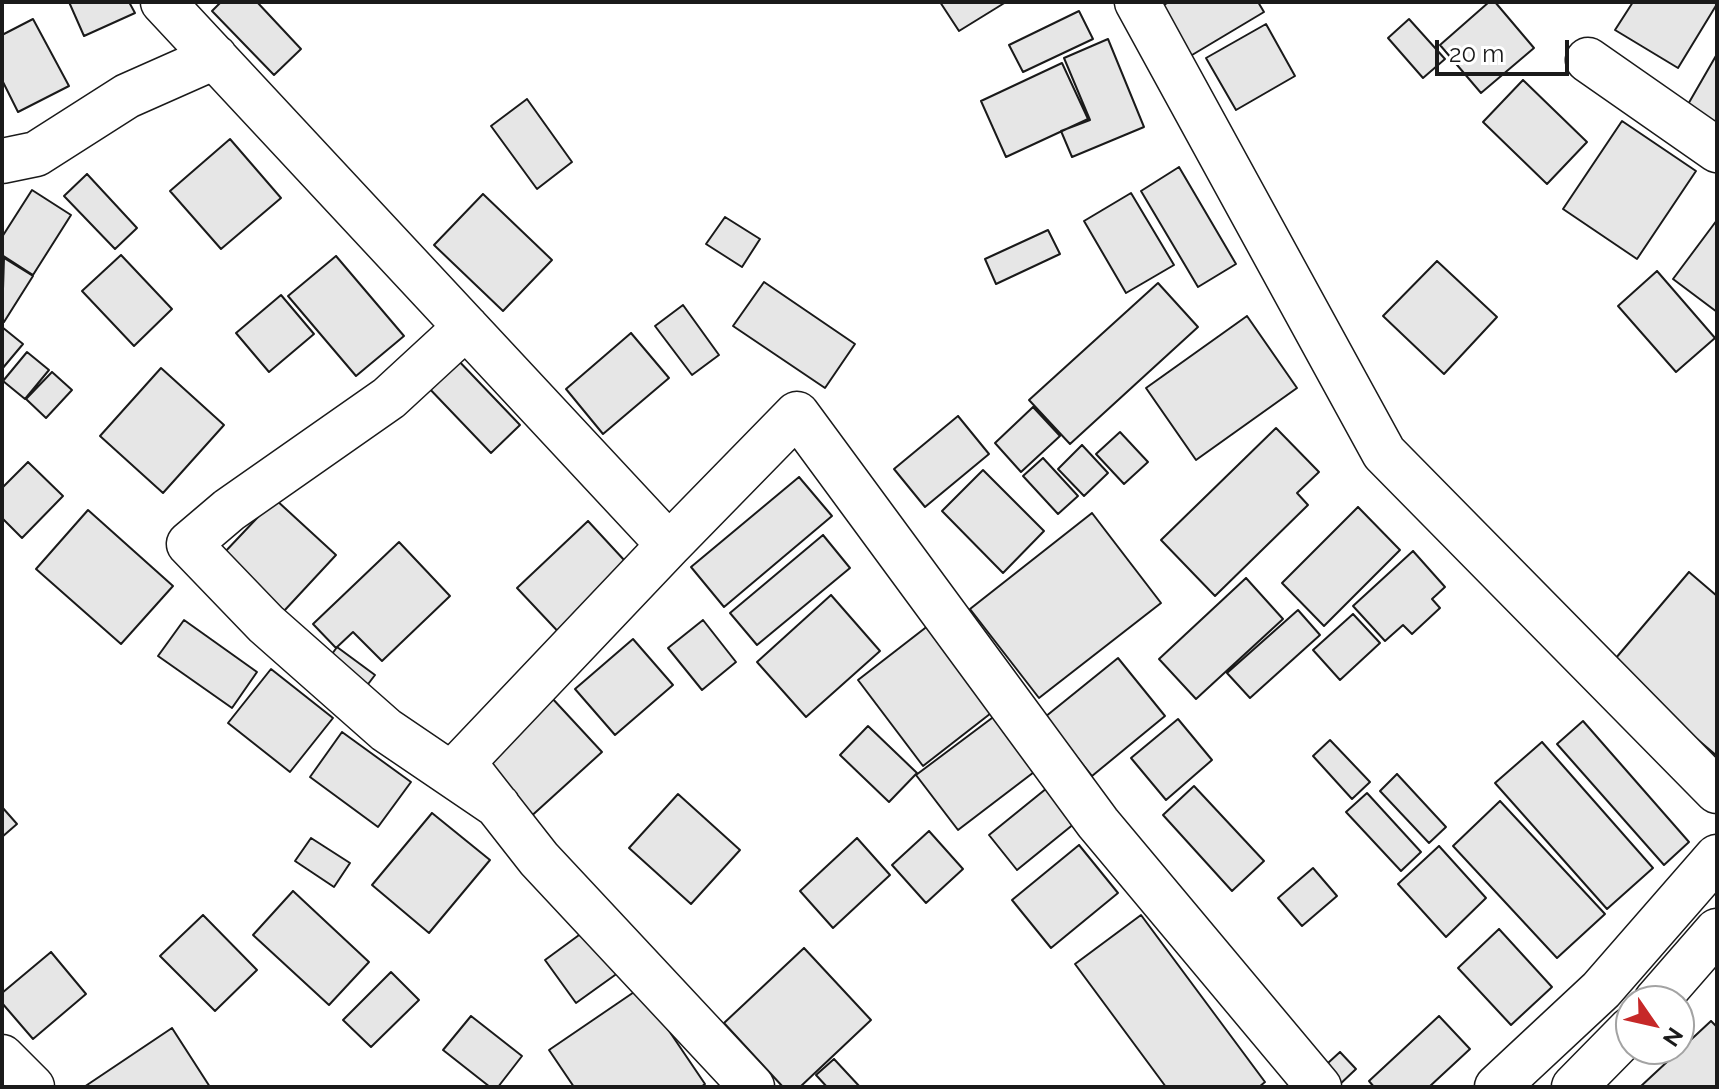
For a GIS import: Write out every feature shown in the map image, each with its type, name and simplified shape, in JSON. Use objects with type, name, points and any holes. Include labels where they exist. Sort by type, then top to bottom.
[{"type":"street","points":[[163,2],[669,545]]},
{"type":"street","points":[[1137,2],[1384,453],[1717,791]]},
{"type":"street","points":[[2,161],[36,154],[127,96],[215,57]]},
{"type":"street","points":[[1588,60],[1717,150]]},
{"type":"street","points":[[466,327],[389,398],[229,510],[189,544],[266,624],[386,730],[498,806]]},
{"type":"street","points":[[752,1087],[539,859],[463,762],[797,414],[1098,823],[1319,1087]]},
{"type":"street","points":[[1497,1087],[1601,990],[1717,857]]},
{"type":"street","points":[[1670,985],[1717,931]]},
{"type":"street","points":[[1574,1087],[1615,1045]]},
{"type":"street","points":[[2,1057],[32,1087]]},
{"type":"building","points":[[69,2],[129,2],[135,13],[84,36]]},
{"type":"building","points":[[221,2],[257,2],[301,49],[274,75],[212,11]]},
{"type":"building","points":[[940,2],[1006,2],[959,31]]},
{"type":"building","points":[[1169,2],[1258,2],[1264,12],[1187,58],[1157,9]]},
{"type":"building","points":[[1489,2],[1495,2],[1534,48],[1481,93],[1440,45]]},
{"type":"building","points":[[1633,2],[1717,4],[1678,68],[1615,30]]},
{"type":"building","points":[[1079,11],[1093,39],[1023,72],[1009,45]]},
{"type":"building","points":[[33,19],[69,86],[18,112],[2,80],[2,35]]},
{"type":"building","points":[[1409,19],[1445,59],[1423,78],[1388,38]]},
{"type":"building","points":[[1266,24],[1295,76],[1236,110],[1206,58]]},
{"type":"building","points":[[1108,39],[1144,127],[1072,157],[1061,131],[1090,120],[1064,58]]},
{"type":"building","points":[[1717,54],[1717,134],[1683,113]]},
{"type":"building","points":[[1062,63],[1088,119],[1006,157],[981,101]]},
{"type":"building","points":[[1523,80],[1587,142],[1547,184],[1483,122]]},
{"type":"building","points":[[527,99],[572,162],[537,189],[491,126]]},
{"type":"building","points":[[1622,121],[1696,171],[1637,259],[1563,209]]},
{"type":"building","points":[[230,139],[281,198],[221,249],[170,191]]},
{"type":"building","points":[[1179,167],[1236,264],[1198,287],[1141,191]]},
{"type":"building","points":[[87,174],[137,228],[115,249],[64,196]]},
{"type":"building","points":[[32,190],[71,215],[33,275],[2,255],[2,237]]},
{"type":"building","points":[[1131,193],[1174,265],[1126,293],[1084,221]]},
{"type":"building","points":[[483,194],[552,260],[503,311],[434,245]]},
{"type":"building","points":[[725,217],[760,239],[742,267],[706,244]]},
{"type":"building","points":[[1717,220],[1717,312],[1673,279]]},
{"type":"building","points":[[1048,230],[1060,254],[996,284],[985,259]]},
{"type":"building","points":[[121,255],[172,309],[134,346],[82,291]]},
{"type":"building","points":[[336,256],[404,336],[356,376],[288,296]]},
{"type":"building","points":[[4,258],[33,276],[4,322],[2,320]]},
{"type":"building","points":[[1437,261],[1497,317],[1444,374],[1383,316]]},
{"type":"building","points":[[1657,271],[1715,338],[1676,372],[1618,306]]},
{"type":"building","points":[[764,282],[855,344],[825,388],[733,326]]},
{"type":"building","points":[[1158,283],[1198,327],[1070,444],[1029,400]]},
{"type":"building","points":[[281,295],[314,334],[269,372],[236,333]]},
{"type":"building","points":[[683,305],[719,355],[692,375],[655,326]]},
{"type":"building","points":[[1247,316],[1297,388],[1196,460],[1146,388]]},
{"type":"building","points":[[2,327],[23,344],[2,369]]},
{"type":"building","points":[[631,333],[669,378],[603,434],[566,389]]},
{"type":"building","points":[[27,352],[49,370],[25,399],[3,381]]},
{"type":"building","points":[[454,356],[520,425],[491,453],[425,384]]},
{"type":"building","points":[[161,368],[224,425],[163,493],[100,436]]},
{"type":"building","points":[[52,372],[72,390],[46,418],[26,399]]},
{"type":"building","points":[[1033,407],[1060,436],[1021,472],[995,443]]},
{"type":"building","points":[[958,416],[989,454],[925,507],[894,469]]},
{"type":"building","points":[[1276,428],[1319,472],[1297,493],[1308,505],[1215,596],[1161,540]]},
{"type":"building","points":[[1120,432],[1148,462],[1124,484],[1096,454]]},
{"type":"building","points":[[1082,445],[1108,473],[1084,496],[1058,469]]},
{"type":"building","points":[[1043,458],[1078,496],[1058,514],[1023,476]]},
{"type":"building","points":[[28,462],[63,496],[22,538],[2,518],[2,488]]},
{"type":"building","points":[[983,470],[1044,531],[1003,573],[942,511]]},
{"type":"building","points":[[799,477],[832,516],[724,607],[691,567]]},
{"type":"building","points":[[275,499],[336,555],[284,611],[223,554]]},
{"type":"building","points":[[1358,507],[1400,550],[1324,626],[1282,583]]},
{"type":"building","points":[[88,510],[173,586],[121,644],[36,569]]},
{"type":"building","points":[[1092,513],[1161,603],[1039,698],[970,609]]},
{"type":"building","points":[[588,521],[637,574],[566,640],[517,588]]},
{"type":"building","points":[[823,535],[850,568],[757,645],[730,613]]},
{"type":"building","points":[[399,542],[450,596],[382,661],[353,632],[336,648],[313,624]]},
{"type":"building","points":[[1413,551],[1445,587],[1432,599],[1440,608],[1412,634],[1403,625],[1385,641],[1353,606]]},
{"type":"building","points":[[1689,572],[1717,596],[1717,756],[1610,665]]},
{"type":"building","points":[[1246,578],[1283,619],[1196,699],[1159,659]]},
{"type":"building","points":[[831,595],[880,651],[806,717],[757,662]]},
{"type":"building","points":[[1298,610],[1320,635],[1250,698],[1227,673]]},
{"type":"building","points":[[1353,614],[1380,643],[1340,680],[1313,650]]},
{"type":"building","points":[[184,620],[257,672],[232,708],[158,656]]},
{"type":"building","points":[[703,620],[736,662],[702,690],[668,648]]},
{"type":"building","points":[[929,625],[995,710],[923,766],[858,680]]},
{"type":"building","points":[[633,639],[673,685],[615,735],[575,689]]},
{"type":"building","points":[[337,647],[375,675],[359,696],[322,668]]},
{"type":"building","points":[[1118,658],[1165,716],[1092,776],[1045,717]]},
{"type":"building","points":[[271,669],[333,718],[290,772],[228,723]]},
{"type":"building","points":[[551,697],[602,752],[527,820],[477,765]]},
{"type":"building","points":[[996,715],[1038,769],[958,830],[916,775]]},
{"type":"building","points":[[1178,719],[1212,760],[1166,800],[1131,758]]},
{"type":"building","points":[[1583,721],[1689,842],[1664,865],[1557,744]]},
{"type":"building","points":[[868,726],[917,773],[889,802],[840,755]]},
{"type":"building","points":[[342,732],[411,782],[378,827],[310,777]]},
{"type":"building","points":[[1330,740],[1370,782],[1352,799],[1313,756]]},
{"type":"building","points":[[1542,742],[1653,868],[1607,909],[1495,783]]},
{"type":"building","points":[[1397,774],[1446,827],[1429,843],[1380,791]]},
{"type":"building","points":[[1194,786],[1264,861],[1232,891],[1163,815]]},
{"type":"building","points":[[1047,788],[1075,823],[1017,870],[989,835]]},
{"type":"building","points":[[1367,793],[1421,852],[1401,871],[1346,812]]},
{"type":"building","points":[[678,794],[740,850],[691,904],[629,848]]},
{"type":"building","points":[[1500,801],[1605,914],[1557,958],[1453,846]]},
{"type":"building","points":[[2,807],[17,824],[2,837]]},
{"type":"building","points":[[432,813],[490,860],[429,933],[372,885]]},
{"type":"building","points":[[929,831],[963,869],[926,903],[892,865]]},
{"type":"building","points":[[311,838],[350,863],[334,887],[295,861]]},
{"type":"building","points":[[857,838],[890,875],[833,928],[800,891]]},
{"type":"building","points":[[1079,845],[1118,893],[1051,948],[1012,900]]},
{"type":"building","points":[[1439,846],[1486,898],[1446,937],[1398,884]]},
{"type":"building","points":[[1313,868],[1337,896],[1302,926],[1278,898]]},
{"type":"building","points":[[293,891],[369,962],[329,1005],[253,935]]},
{"type":"building","points":[[203,915],[257,970],[215,1011],[160,956]]},
{"type":"building","points":[[1141,915],[1265,1082],[1259,1087],[1166,1087],[1075,964]]},
{"type":"building","points":[[590,927],[622,970],[576,1003],[545,960]]},
{"type":"building","points":[[1499,929],[1552,987],[1511,1025],[1458,968]]},
{"type":"building","points":[[804,948],[871,1020],[800,1087],[783,1087],[724,1023]]},
{"type":"building","points":[[51,952],[86,994],[33,1039],[2,1003],[2,993]]},
{"type":"building","points":[[391,972],[419,1000],[371,1047],[343,1020]]},
{"type":"building","points":[[640,988],[705,1084],[701,1087],[574,1087],[549,1050]]},
{"type":"building","points":[[471,1016],[522,1056],[498,1087],[490,1087],[443,1050]]},
{"type":"building","points":[[1439,1016],[1470,1049],[1429,1087],[1374,1087],[1369,1081]]},
{"type":"building","points":[[1711,1021],[1717,1027],[1717,1087],[1640,1087],[1664,1065],[1695,1065],[1695,1036]]},
{"type":"building","points":[[172,1028],[210,1087],[84,1087]]},
{"type":"building","points":[[1340,1052],[1356,1069],[1337,1087],[1317,1073]]},
{"type":"building","points":[[834,1059],[860,1087],[827,1087],[816,1075]]}]
